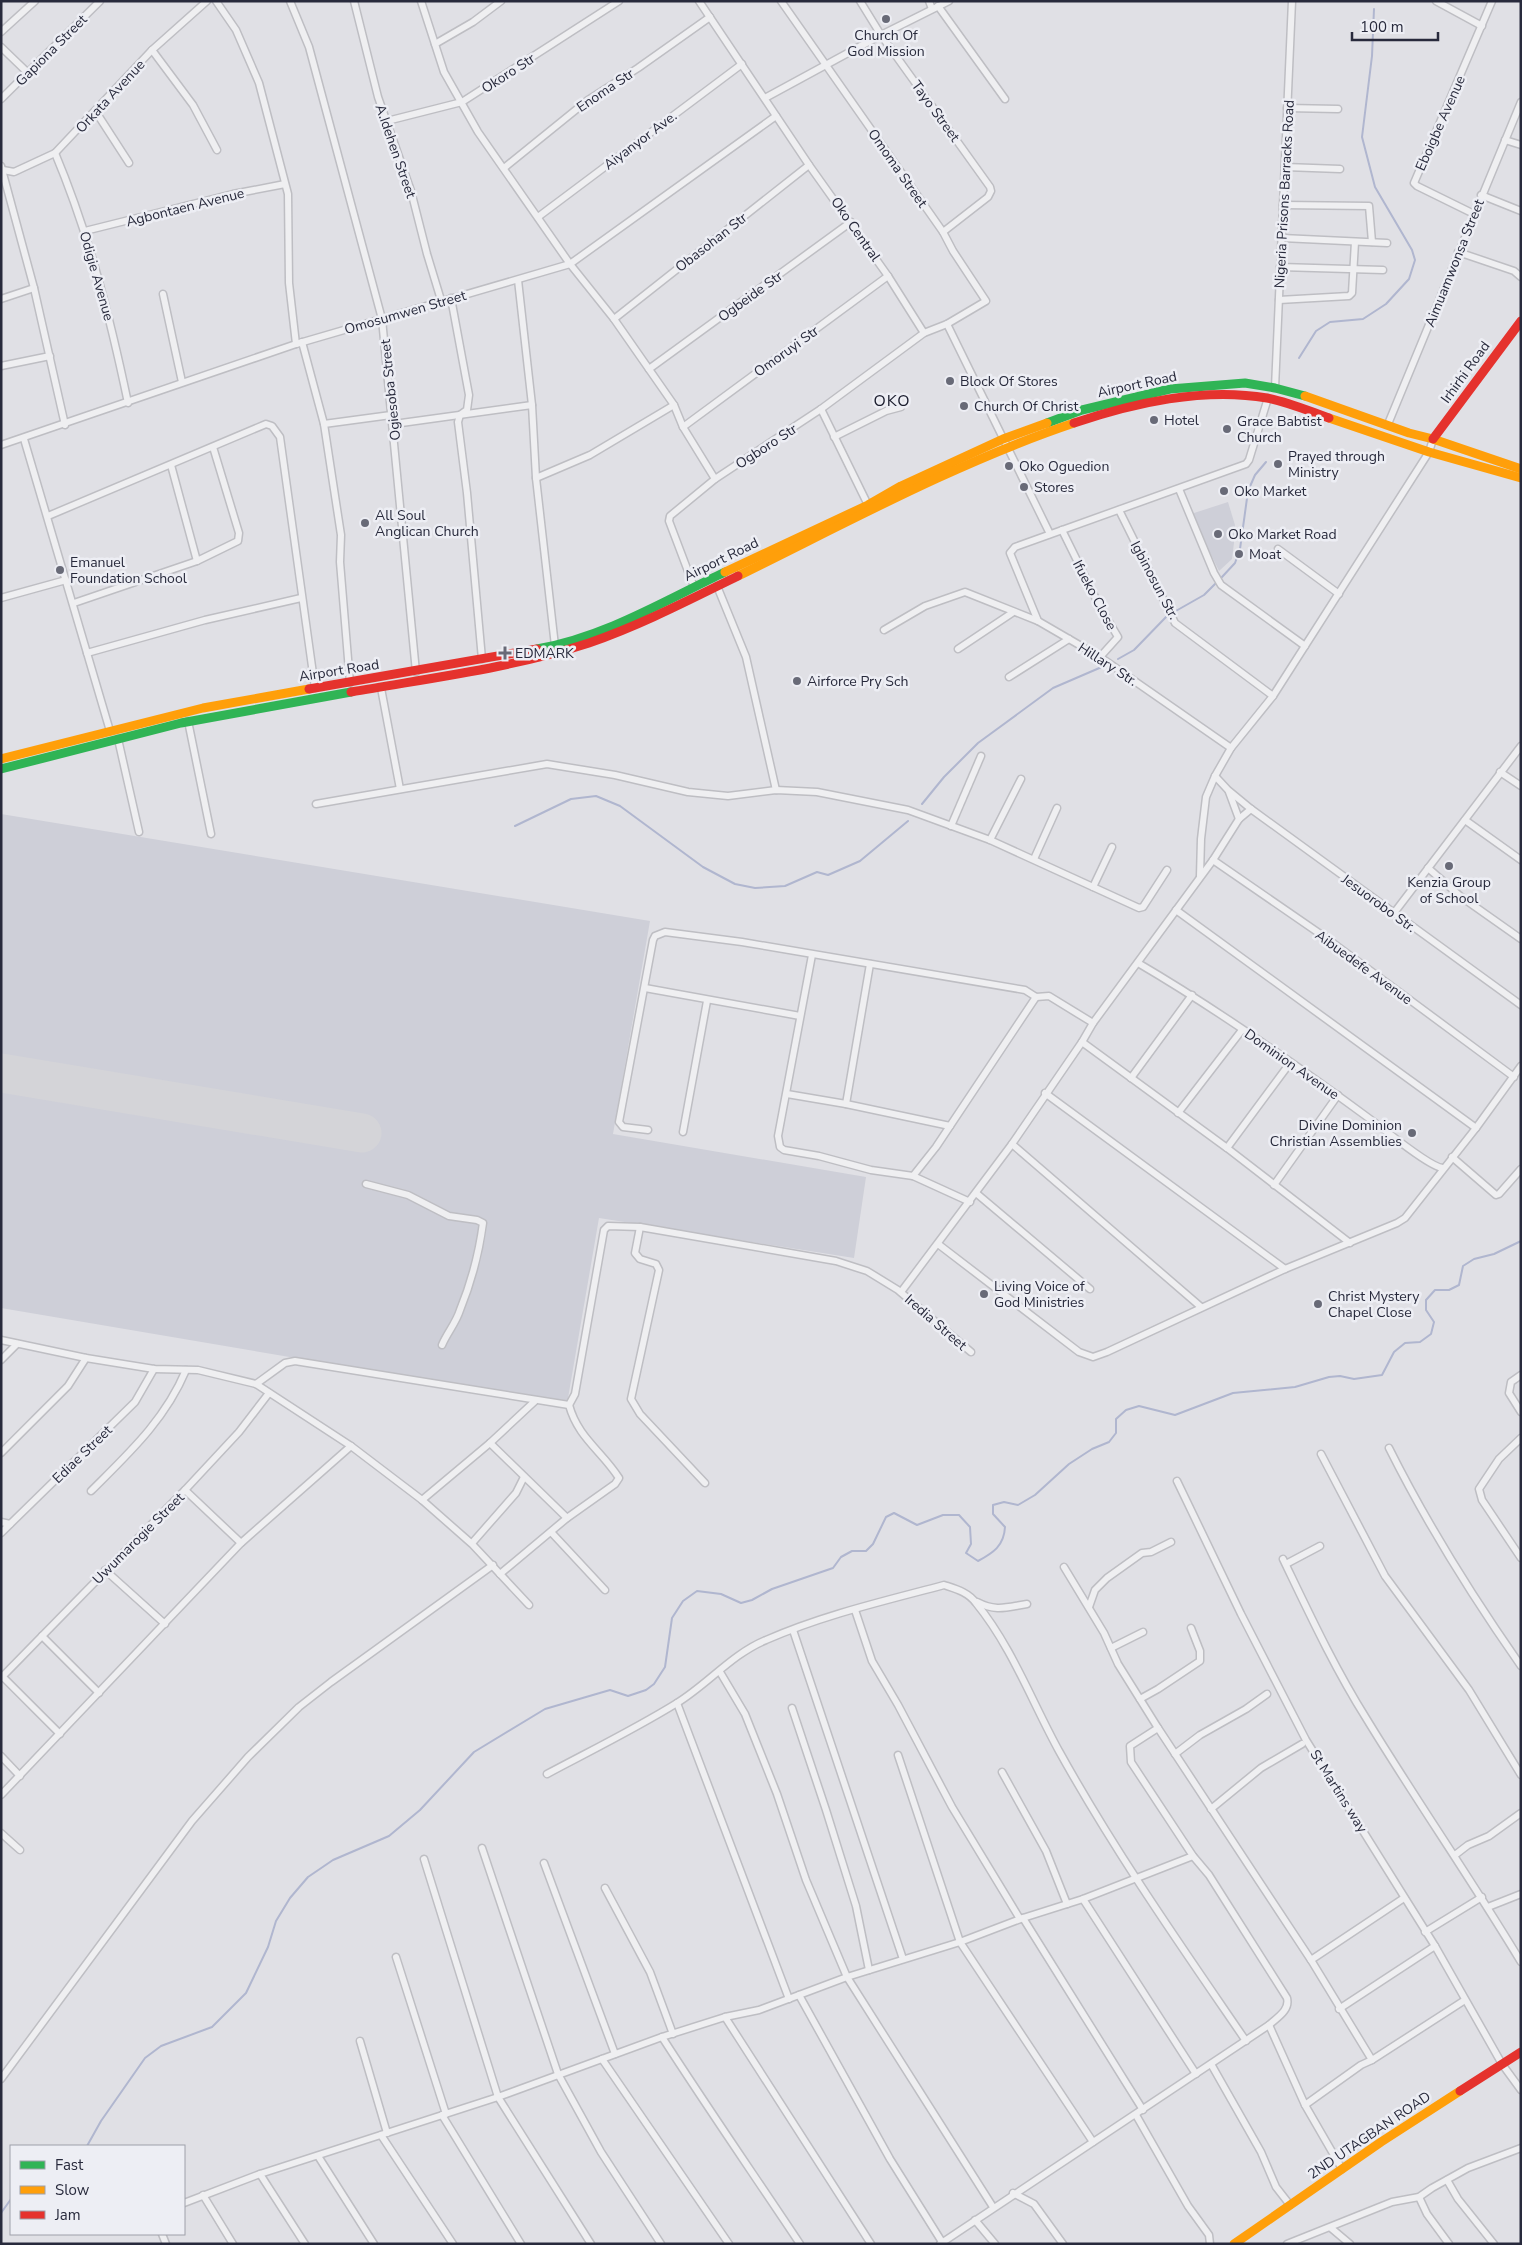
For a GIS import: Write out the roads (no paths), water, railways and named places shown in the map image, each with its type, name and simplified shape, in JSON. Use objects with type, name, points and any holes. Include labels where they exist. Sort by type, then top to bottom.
[{"type":"main road","name":"Irhirhi Road","points":[[1433,439],[1521,321]]},
{"type":"main road","name":"Airport Road","points":[[1,759],[203,708],[555,646],[640,614],[868,505],[901,486],[1003,439],[1082,410],[1170,389],[1245,383],[1275,388],[1315,399],[1409,433],[1433,439],[1521,469]]},
{"type":"main road","name":"Airport Road","points":[[1,769],[188,721],[381,688],[522,661],[581,645],[630,628],[1008,448],[1084,419],[1172,399],[1210,395],[1249,395],[1268,398],[1381,434],[1429,452],[1521,478]]},
{"type":"main road","name":"2ND UTAGBAN ROAD","points":[[1234,2244],[1246,2241],[1290,2205],[1342,2169],[1521,2052]]},
{"type":"street","points":[[1,32],[35,1]]},
{"type":"street","name":"Gapiona Street","points":[[1,99],[100,1]]},
{"type":"street","name":"Orkata Avenue","points":[[2,168],[14,172],[55,153],[96,112],[152,50],[207,1]]},
{"type":"street","points":[[216,1],[236,30],[259,83],[288,194],[289,283],[299,343],[324,424],[341,535],[340,562],[350,683]]},
{"type":"street","name":"Ogiesoba Street","points":[[290,1],[309,47],[382,319],[391,415],[394,424],[416,672]]},
{"type":"street","name":"A.Idehen Street","points":[[354,1],[378,97],[411,192],[427,254],[442,300]]},
{"type":"street","points":[[421,1],[444,72],[478,132],[570,264],[614,319],[674,405],[683,426],[715,479]]},
{"type":"street","points":[[435,44],[473,22],[501,1]]},
{"type":"street","name":"Okoro Str","points":[[387,121],[462,102],[620,1]]},
{"type":"street","name":"Oko Central","points":[[700,1],[809,165],[888,276],[924,333]]},
{"type":"street","name":"Omoma Street","points":[[781,1],[943,232],[953,251],[986,301],[947,324]]},
{"type":"street","name":"Tayo Street","points":[[860,1],[881,35],[990,187],[991,191],[988,197],[943,232]]},
{"type":"street","points":[[929,1],[1005,99]]},
{"type":"street","points":[[764,98],[949,1]]},
{"type":"street","name":"Nigeria Prisons Barracks Road","points":[[1275,388],[1292,1]]},
{"type":"street","points":[[1436,1],[1482,26]]},
{"type":"street","name":"Eboigbe Avenue","points":[[1474,214],[1414,183],[1492,1]]},
{"type":"street","name":"Enoma Str","points":[[504,168],[588,100],[638,68],[710,17]]},
{"type":"street","points":[[1,47],[28,73]]},
{"type":"street","points":[[152,50],[193,105],[217,150]]},
{"type":"street","name":"Aiyanyor Ave.","points":[[538,217],[742,64]]},
{"type":"street","name":"Aimuamwonsa Street","points":[[1388,424],[1521,102]]},
{"type":"street","points":[[1288,108],[1338,109]]},
{"type":"street","points":[[96,112],[129,163]]},
{"type":"street","name":"Omosumwen Street","points":[[1,445],[65,425],[182,382],[299,343],[570,264],[776,116]]},
{"type":"street","points":[[1504,140],[1521,145]]},
{"type":"street","name":"Odigie Avenue","points":[[55,153],[84,231],[110,318],[128,402]]},
{"type":"street","name":"Obasohan Str","points":[[614,319],[809,165]]},
{"type":"street","points":[[1285,167],[1340,169]]},
{"type":"street","points":[[2,168],[34,288],[65,425]]},
{"type":"street","name":"Agbontaen Avenue","points":[[84,231],[233,194],[285,184]]},
{"type":"street","points":[[1481,195],[1521,211]]},
{"type":"street","points":[[1283,205],[1369,206],[1372,242]]},
{"type":"street","name":"Ogbeide Str","points":[[649,369],[851,222]]},
{"type":"street","points":[[1282,238],[1386,242]]},
{"type":"street","points":[[1279,300],[1349,296],[1352,293],[1355,242]]},
{"type":"street","points":[[1458,252],[1514,271],[1521,277]]},
{"type":"street","points":[[1280,266],[1383,270]]},
{"type":"street","name":"Omoruyi Str","points":[[683,426],[888,276]]},
{"type":"street","points":[[518,280],[532,405],[536,478],[555,646]]},
{"type":"street","points":[[1,298],[34,288]]},
{"type":"street","points":[[163,294],[182,382]]},
{"type":"street","points":[[451,298],[469,395],[467,410],[460,415],[458,422],[467,494],[482,660]]},
{"type":"street","points":[[924,333],[947,324],[1050,534]]},
{"type":"street","name":"Ogboro Str","points":[[694,587],[668,521],[670,516],[715,479],[821,409],[924,333]]},
{"type":"street","points":[[1,366],[50,356]]},
{"type":"street","points":[[1038,621],[1012,560],[1010,553],[1014,547],[1246,464],[1249,460],[1268,398]]},
{"type":"street","points":[[394,424],[532,405]]},
{"type":"street","points":[[536,478],[590,455],[674,405]]},
{"type":"street","points":[[834,437],[886,412],[901,407]]},
{"type":"street","points":[[821,409],[868,505]]},
{"type":"street","points":[[324,424],[391,415]]},
{"type":"street","points":[[48,516],[266,424],[276,430],[280,437],[315,688]]},
{"type":"street","points":[[24,439],[74,603],[110,731]]},
{"type":"street","points":[[1200,876],[1201,838],[1206,796],[1215,776],[1232,748],[1273,696],[1339,594],[1429,452],[1433,439]]},
{"type":"street","points":[[74,603],[196,561],[233,544],[239,537],[213,447]]},
{"type":"street","points":[[171,465],[196,561]]},
{"type":"street","points":[[1178,489],[1221,585],[1305,646]]},
{"type":"street","name":"Igbinosun Str.","points":[[1119,510],[1175,623],[1273,696]]},
{"type":"street","name":"Ifueko Close","points":[[1062,530],[1099,605],[1118,637],[1100,657]]},
{"type":"street","points":[[1278,549],[1339,594]]},
{"type":"street","points":[[2,597],[66,580]]},
{"type":"street","points":[[717,586],[746,658],[776,790]]},
{"type":"street","name":"Hillary Str.","points":[[884,630],[924,606],[966,592],[972,593],[1012,612],[1038,621],[1100,657],[1232,748]]},
{"type":"street","points":[[88,653],[206,620],[301,598]]},
{"type":"street","points":[[958,649],[1012,612]]},
{"type":"street","points":[[1009,676],[1069,639]]},
{"type":"street","points":[[381,688],[400,789]]},
{"type":"street","points":[[188,721],[211,834]]},
{"type":"street","points":[[118,739],[139,832]]},
{"type":"street","points":[[1394,913],[1521,746]]},
{"type":"street","points":[[950,826],[980,756]]},
{"type":"street","points":[[316,804],[547,764],[615,775],[688,792],[728,796],[776,790],[817,792],[908,810],[990,840],[1139,908],[1143,907],[1167,870]]},
{"type":"street","points":[[1500,772],[1521,786]]},
{"type":"street","points":[[1215,776],[1228,790],[1239,819]]},
{"type":"street","points":[[990,840],[1020,779]]},
{"type":"street","name":"Jesuorobo Str.","points":[[1228,790],[1251,809],[1521,1005]]},
{"type":"street","points":[[1034,859],[1057,808]]},
{"type":"street","points":[[901,1292],[1012,1144],[1045,1093],[1082,1042],[1093,1022],[1213,860],[1239,819],[1251,809]]},
{"type":"street","points":[[1464,820],[1521,860]]},
{"type":"street","points":[[1093,887],[1112,847]]},
{"type":"street","name":"Aibuedefe Avenue","points":[[1213,860],[1328,940],[1514,1077]]},
{"type":"street","points":[[1428,868],[1460,896],[1521,939]]},
{"type":"street","points":[[1176,910],[1476,1128]]},
{"type":"street","points":[[648,1130],[623,1126],[619,1122],[653,940],[655,936],[665,932],[1025,990],[1036,997],[1049,996],[1093,1022]]},
{"type":"street","points":[[812,955],[778,1136],[779,1145],[784,1150],[819,1156],[871,1170],[912,1176],[970,1202]]},
{"type":"street","name":"Dominion Avenue","points":[[1138,963],[1192,995],[1338,1096],[1436,1167],[1443,1168]]},
{"type":"street","points":[[846,1104],[870,964]]},
{"type":"street","points":[[644,988],[707,1001],[800,1016]]},
{"type":"street","points":[[1131,1078],[1192,995]]},
{"type":"street","points":[[912,1176],[936,1148],[1036,997]]},
{"type":"street","points":[[682,1132],[707,1001]]},
{"type":"street","points":[[1178,1113],[1242,1030]]},
{"type":"street","points":[[1082,1042],[1227,1148],[1350,1244]]},
{"type":"street","points":[[1227,1148],[1290,1063]]},
{"type":"street","points":[[938,1244],[1086,1356],[1093,1357],[1285,1269],[1350,1244],[1405,1218],[1476,1128],[1521,1066]]},
{"type":"street","points":[[1045,1093],[1285,1269]]},
{"type":"street","points":[[787,1094],[846,1104],[950,1126]]},
{"type":"street","points":[[1274,1185],[1338,1096]]},
{"type":"street","points":[[1012,1144],[1201,1307]]},
{"type":"street","points":[[1452,1158],[1496,1196],[1521,1169]]},
{"type":"street","points":[[366,1184],[408,1195],[448,1216],[477,1220],[482,1223],[480,1250],[472,1276],[460,1311],[442,1345]]},
{"type":"street","points":[[976,1193],[1090,1289]]},
{"type":"street","name":"Iredia Street","points":[[569,1405],[572,1403],[575,1394],[604,1230],[608,1226],[613,1225],[640,1227],[836,1261],[867,1271],[901,1292],[971,1352]]},
{"type":"street","points":[[640,1227],[635,1253],[640,1259],[657,1264],[659,1270],[631,1399],[640,1414],[705,1483]]},
{"type":"street","points":[[1,1340],[86,1358],[154,1369],[198,1370],[256,1384],[351,1446],[422,1500],[472,1544],[529,1605]]},
{"type":"street","points":[[1,1360],[17,1344]]},
{"type":"street","points":[[1,1453],[68,1386],[86,1358]]},
{"type":"street","points":[[256,1384],[285,1363],[295,1361],[569,1405],[573,1421],[583,1437],[619,1478],[615,1484],[567,1518],[500,1574]]},
{"type":"street","name":"Ediae Street","points":[[1,1533],[135,1402],[154,1369]]},
{"type":"street","points":[[91,1491],[160,1418],[178,1390],[186,1370]]},
{"type":"street","points":[[1521,1375],[1511,1382],[1509,1393],[1521,1412]]},
{"type":"street","name":"Uwumarogie Street","points":[[2,1677],[239,1432],[270,1394]]},
{"type":"street","points":[[422,1500],[490,1444],[535,1401]]},
{"type":"street","points":[[1521,1438],[1499,1459],[1479,1489],[1482,1500],[1521,1558]]},
{"type":"street","points":[[490,1444],[567,1518]]},
{"type":"street","points":[[1,1795],[241,1543],[351,1446]]},
{"type":"street","points":[[1390,1448],[1416,1502],[1448,1556],[1521,1666]]},
{"type":"street","points":[[1320,1454],[1385,1576],[1469,1690],[1521,1775]]},
{"type":"street","points":[[473,1542],[516,1493],[524,1477]]},
{"type":"street","name":"St Martins way","points":[[1178,1481],[1241,1614],[1306,1740],[1435,1946],[1502,2064],[1521,2090]]},
{"type":"street","points":[[184,1490],[241,1543]]},
{"type":"street","points":[[1,1522],[10,1524]]},
{"type":"street","points":[[550,1532],[605,1590]]},
{"type":"street","points":[[1089,1607],[1095,1590],[1108,1578],[1142,1553],[1151,1552],[1171,1542]]},
{"type":"street","points":[[1320,1546],[1284,1562],[1332,1658],[1361,1709],[1482,1897],[1521,1962]]},
{"type":"street","points":[[1,2079],[192,1821],[248,1757],[299,1707],[493,1565]]},
{"type":"street","points":[[1064,1567],[1089,1607],[1118,1664],[1311,1960],[1339,2009],[1372,2060]]},
{"type":"street","points":[[105,1570],[164,1624]]},
{"type":"street","points":[[547,1774],[677,1703],[720,1672],[741,1652],[793,1630],[944,1585],[960,1590],[989,1608],[1001,1609],[1027,1604]]},
{"type":"street","points":[[975,1601],[1009,1652],[1059,1751],[1136,1879],[1246,2040]]},
{"type":"street","points":[[855,1610],[872,1661],[898,1705],[952,1807],[1143,2110]]},
{"type":"street","points":[[1140,1699],[1158,1690],[1200,1661],[1200,1651],[1191,1628]]},
{"type":"street","points":[[793,1630],[903,1959]]},
{"type":"street","points":[[1111,1648],[1143,1632]]},
{"type":"street","points":[[42,1636],[99,1693]]},
{"type":"street","points":[[720,1672],[745,1714],[776,1794],[806,1880],[847,1977],[993,2207]]},
{"type":"street","points":[[2,1677],[60,1734]]},
{"type":"street","points":[[1175,1754],[1200,1735],[1246,1709],[1267,1694]]},
{"type":"street","points":[[677,1703],[789,1999]]},
{"type":"street","points":[[792,1708],[856,1906],[869,1970]]},
{"type":"street","points":[[799,1995],[890,2159],[941,2243],[1269,2025],[1284,2012],[1288,2003],[1287,1998],[1209,1875],[1193,1856],[1131,1762],[1130,1746],[1158,1728]]},
{"type":"street","points":[[1211,1809],[1261,1768],[1302,1744]]},
{"type":"street","points":[[898,1755],[960,1942],[1093,2142]]},
{"type":"street","points":[[1,1756],[20,1776]]},
{"type":"street","points":[[1002,1772],[1046,1851],[1067,1904]]},
{"type":"street","points":[[1455,1855],[1468,1845],[1489,1836],[1521,1813]]},
{"type":"street","points":[[1,1833],[20,1850]]},
{"type":"street","points":[[482,1848],[558,2074],[601,2152],[661,2244]]},
{"type":"street","points":[[185,2203],[260,2174],[498,2097],[662,2037],[725,2017],[759,2010],[847,1977],[960,1942],[1021,1918],[1083,1899],[1193,1856]]},
{"type":"street","points":[[424,1859],[498,2097],[592,2244]]},
{"type":"street","points":[[544,1863],[615,2054]]},
{"type":"street","points":[[605,1888],[650,1972],[672,2034]]},
{"type":"street","points":[[1488,1907],[1521,1894]]},
{"type":"street","points":[[1425,1932],[1482,1897]]},
{"type":"street","points":[[1311,1960],[1366,1921],[1404,1898]]},
{"type":"street","points":[[1083,1899],[1196,2074]]},
{"type":"street","points":[[1339,2009],[1435,1946]]},
{"type":"street","points":[[396,1957],[444,2115],[521,2244]]},
{"type":"street","points":[[1306,2105],[1362,2066],[1465,2000]]},
{"type":"street","points":[[725,2017],[871,2244]]},
{"type":"street","points":[[1269,2025],[1306,2105],[1342,2169]]},
{"type":"street","points":[[662,2037],[713,2118],[748,2164],[800,2244]]},
{"type":"street","points":[[360,2041],[384,2134],[453,2244]]},
{"type":"street","points":[[602,2059],[729,2244]]},
{"type":"street","points":[[1211,2064],[1261,2152],[1276,2187],[1290,2205]]},
{"type":"street","points":[[1136,2115],[1188,2206],[1209,2235],[1210,2244]]},
{"type":"street","points":[[1287,2244],[1392,2202],[1419,2197],[1468,2168],[1521,2148]]},
{"type":"street","points":[[318,2156],[374,2244]]},
{"type":"street","points":[[260,2174],[305,2244]]},
{"type":"street","points":[[1447,2180],[1458,2198],[1494,2244]]},
{"type":"street","points":[[1013,2194],[1034,2204],[1063,2244]]},
{"type":"street","points":[[203,2195],[233,2244]]},
{"type":"street","points":[[1419,2197],[1427,2214],[1450,2244]]},
{"type":"street","points":[[975,2220],[995,2244]]},
{"type":"street","points":[[1331,2228],[1350,2244]]},
{"type":"waterway","points":[[1299,358],[1316,331],[1330,322],[1363,319],[1386,304],[1409,279],[1415,260],[1412,250],[1375,187],[1362,137],[1372,56],[1374,9]]},
{"type":"waterway","points":[[1222,577],[1235,563],[1240,549],[1248,491],[1255,475],[1266,462]]},
{"type":"waterway","points":[[1174,612],[1204,595],[1215,584]]},
{"type":"waterway","points":[[1118,659],[1134,650],[1167,616]]},
{"type":"waterway","points":[[922,804],[944,777],[978,743],[1053,688],[1104,666]]},
{"type":"waterway","points":[[515,826],[571,799],[596,796],[620,806],[703,867],[735,884],[755,888],[785,886],[817,872],[828,875],[860,861],[908,821]]},
{"type":"waterway","points":[[88,2145],[101,2121],[145,2058],[161,2046],[212,2027],[246,1993],[268,1947],[276,1921],[290,1898],[308,1877],[333,1860],[389,1836],[420,1810],[474,1752],[545,1709],[610,1690],[628,1696],[646,1690],[654,1684],[665,1667],[672,1618],[683,1601],[697,1591],[721,1594],[741,1603],[752,1600],[772,1589],[833,1568],[841,1557],[852,1551],[866,1551],[873,1544],[886,1517],[894,1513],[917,1525],[943,1515],[959,1515],[970,1527],[971,1544],[966,1553],[978,1561],[997,1548],[1004,1534],[1005,1527],[993,1514],[993,1505],[1004,1502],[1018,1505],[1035,1495],[1069,1464],[1092,1449],[1109,1442],[1116,1433],[1116,1419],[1126,1410],[1139,1406],[1175,1415],[1233,1393],[1295,1387],[1329,1377],[1340,1376],[1354,1379],[1382,1375],[1394,1352],[1405,1343],[1420,1342],[1431,1334],[1434,1322],[1426,1310],[1426,1300],[1435,1290],[1449,1290],[1459,1285],[1463,1266],[1474,1259],[1494,1254],[1521,1241]]},
{"type":"waterway","points":[[1,2213],[10,2200]]},
{"type":"place","name":"Church Of God Mission","points":[[886,19]]},
{"type":"place","name":"Block Of Stores","points":[[950,381]]},
{"type":"place","name":"Church Of Christ","points":[[964,406]]},
{"type":"place","name":"Hotel","points":[[1154,420]]},
{"type":"place","name":"Grace Babtist Church","points":[[1227,429]]},
{"type":"place","name":"Prayed through Ministry","points":[[1278,464]]},
{"type":"place","name":"Oko Oguedion","points":[[1009,466]]},
{"type":"place","name":"Stores","points":[[1024,487]]},
{"type":"place","name":"Oko Market","points":[[1224,491]]},
{"type":"place","name":"All Soul Anglican Church","points":[[365,523]]},
{"type":"place","name":"Oko Market Road","points":[[1218,534]]},
{"type":"place","name":"Moat","points":[[1239,554]]},
{"type":"place","name":"Emanuel Foundation School","points":[[60,570]]},
{"type":"place","name":"EDMARK","points":[[505,653]]},
{"type":"place","name":"Airforce Pry Sch","points":[[797,681]]},
{"type":"place","name":"Kenzia Group of School","points":[[1449,866]]},
{"type":"place","name":"Divine Dominion Christian Assemblies","points":[[1412,1133]]},
{"type":"place","name":"Living Voice of God Ministries","points":[[984,1294]]},
{"type":"place","name":"Christ Mystery Chapel Close","points":[[1318,1304]]},
{"type":"district","name":"OKO","points":[[892,400]]}]
